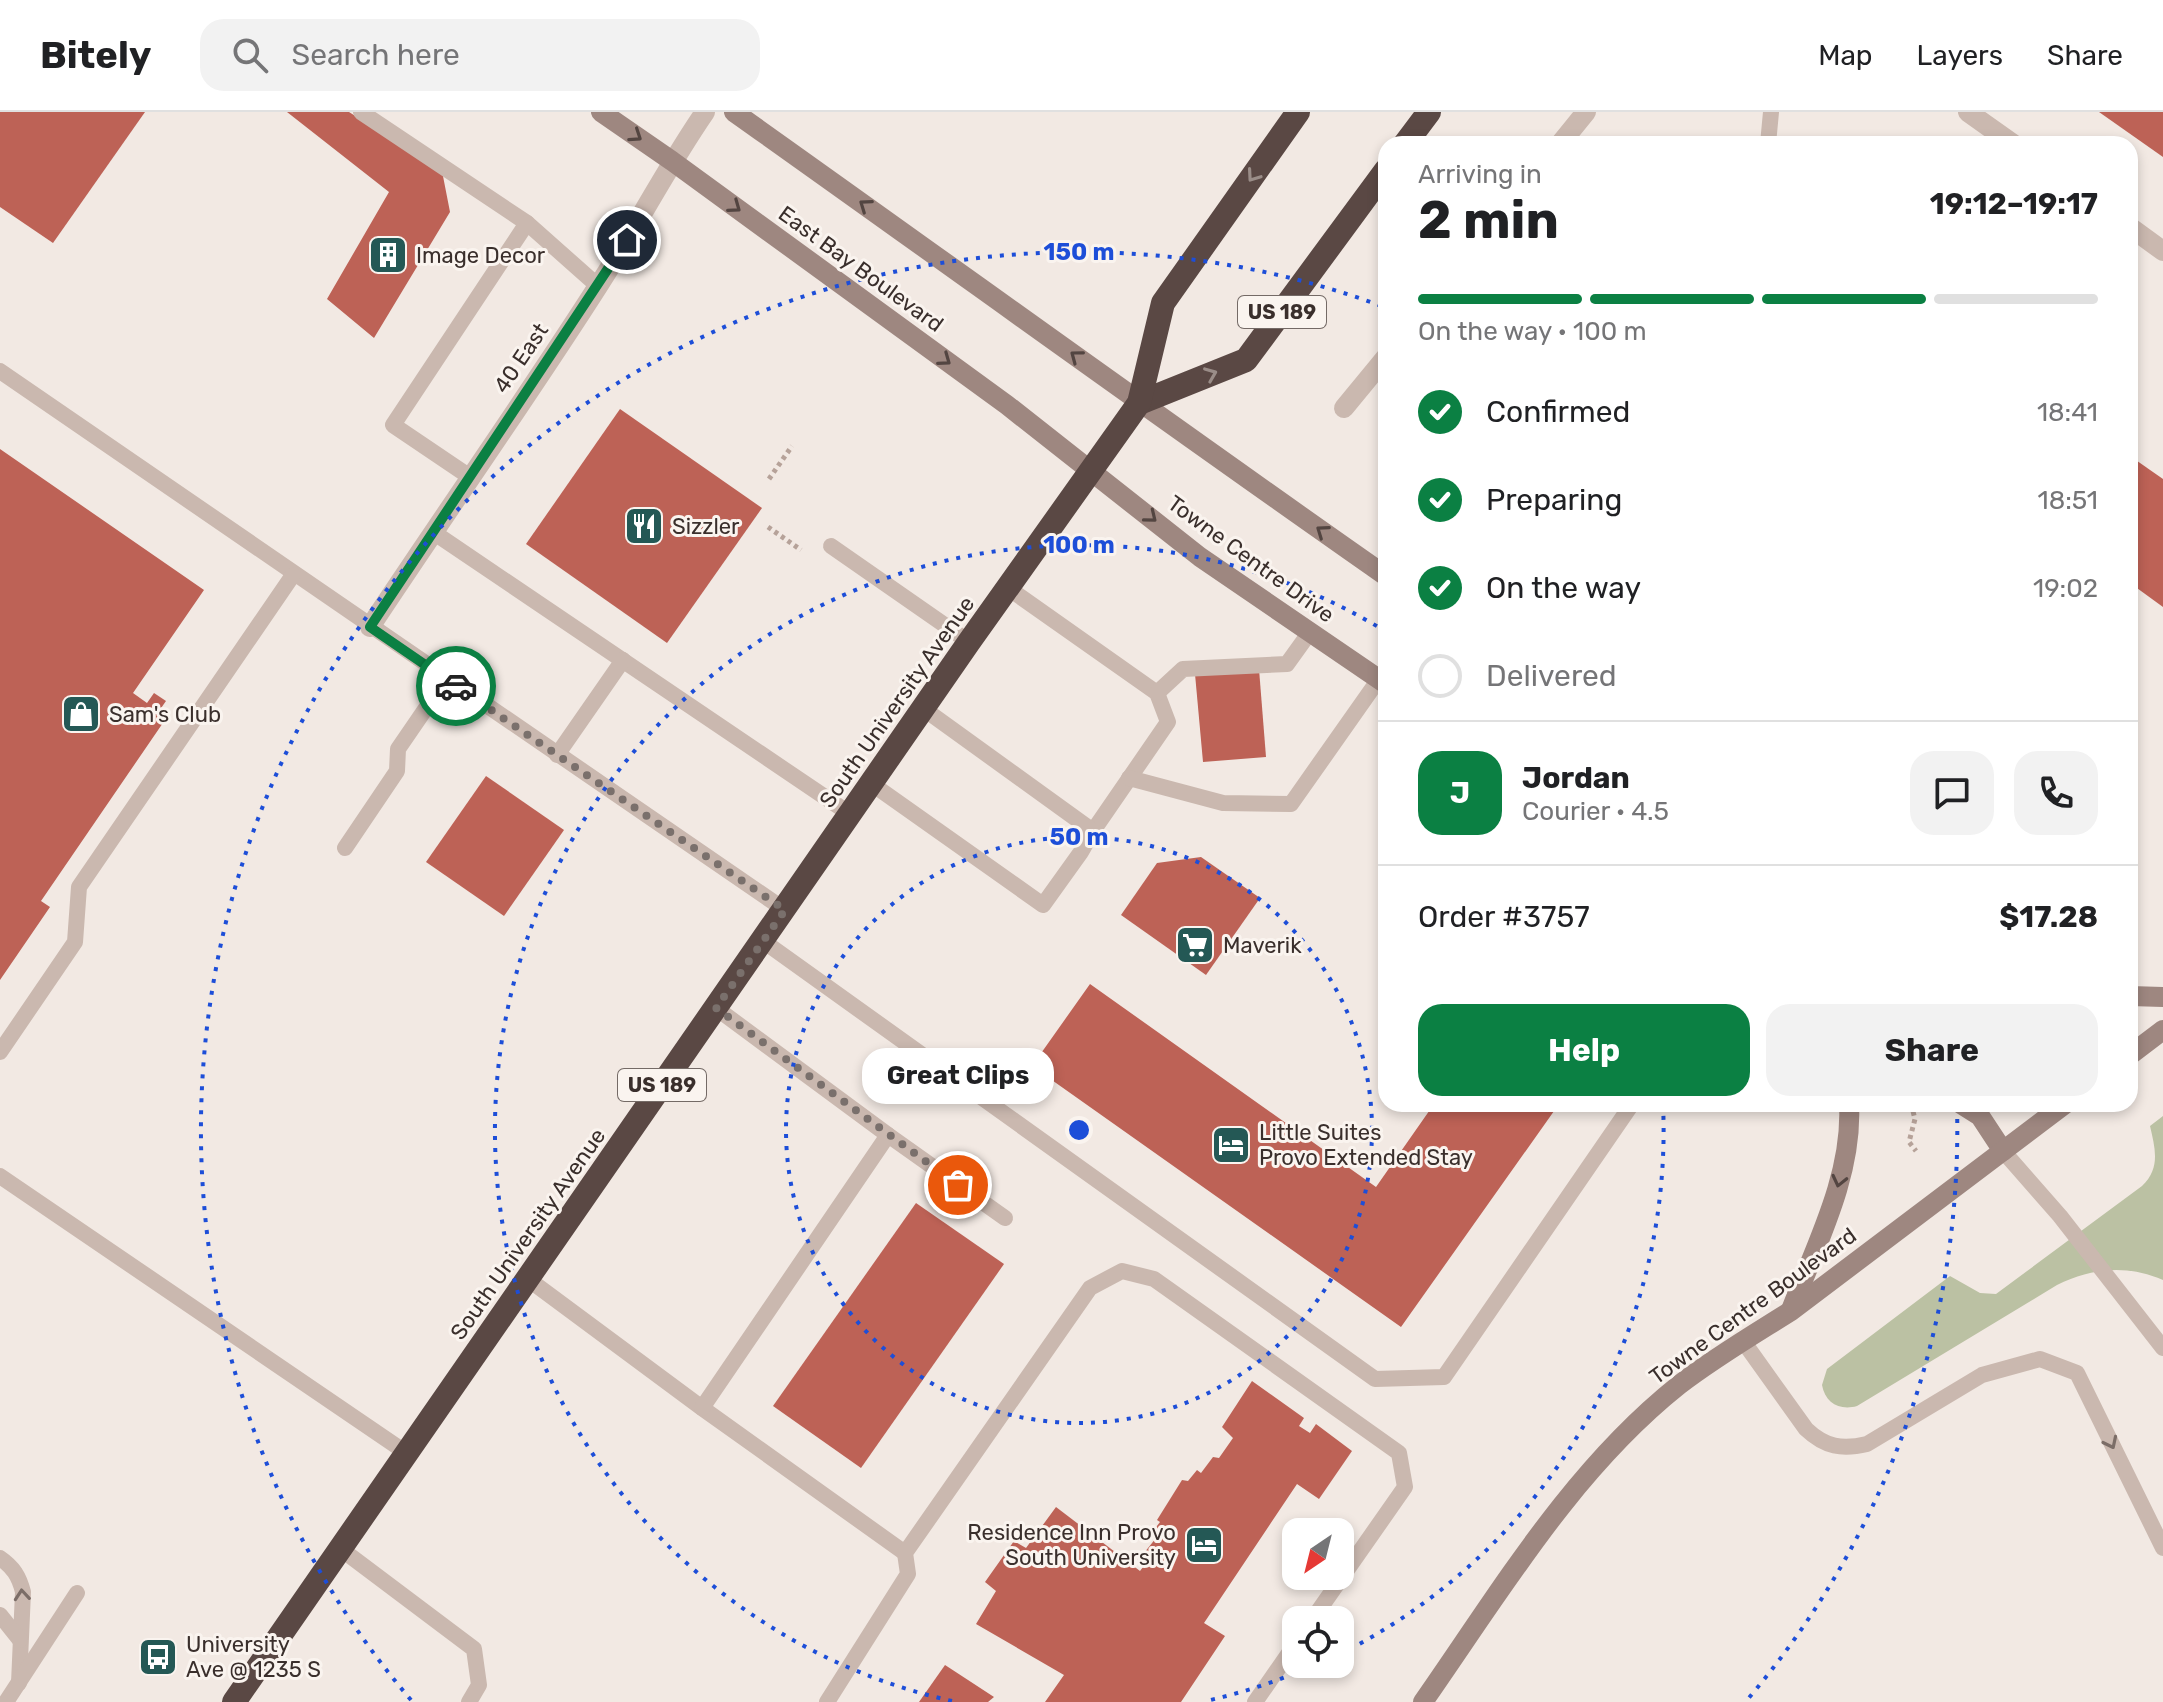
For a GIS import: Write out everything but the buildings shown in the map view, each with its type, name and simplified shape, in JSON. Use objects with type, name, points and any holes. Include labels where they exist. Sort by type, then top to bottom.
[{"type":"highway","name":"South University Avenue","points":[[234,1702],[969,642],[1139,403],[1163,303],[1298,112]]},
{"type":"highway","points":[[1411,136],[1429,112]]},
{"type":"highway","name":"US 189","points":[[1139,403],[1246,360],[1378,181]]},
{"type":"street","name":"East Bay Boulevard","points":[[601,112],[1091,468]]},
{"type":"street","name":"40 East","points":[[370,627],[598,286],[642,217],[672,161],[705,112]]},
{"type":"street","points":[[734,112],[1378,570]]},
{"type":"street","points":[[1566,136],[1586,112]]},
{"type":"street","points":[[1968,112],[2002,136]]},
{"type":"street","points":[[2138,233],[2163,251]]},
{"type":"street","points":[[1344,408],[1378,367]]},
{"type":"street","name":"Towne Centre Drive","points":[[1091,468],[1200,557],[1378,678]]},
{"type":"street","points":[[2138,996],[2163,997]]},
{"type":"street","points":[[2138,1049],[2163,1030]]},
{"type":"street","points":[[1791,1311],[1836,1194],[1850,1130],[1849,1112]]},
{"type":"street","points":[[1980,1112],[2003,1151]]},
{"type":"street","name":"Towne Centre Boulevard","points":[[1423,1702],[1523,1558],[1580,1483],[1678,1386],[1791,1311],[2054,1112]]},
{"type":"lane","points":[[361,112],[527,223],[598,286]]},
{"type":"lane","points":[[1769,136],[1771,112]]},
{"type":"lane","points":[[470,477],[393,425],[527,223]]},
{"type":"lane","points":[[0,371],[785,910]]},
{"type":"lane","points":[[433,532],[850,814]]},
{"type":"lane","points":[[831,546],[969,642]]},
{"type":"lane","points":[[0,1052],[75,942],[79,887],[293,575]]},
{"type":"lane","points":[[872,784],[1043,905],[1168,722],[1157,693],[1008,588]]},
{"type":"lane","points":[[1157,693],[1183,669],[1287,664],[1310,632]]},
{"type":"lane","points":[[557,755],[623,660]]},
{"type":"lane","points":[[345,848],[397,771],[398,749],[446,679]]},
{"type":"lane","points":[[1129,778],[1223,803],[1291,804],[1378,688]]},
{"type":"lane","points":[[924,709],[1093,831]]},
{"type":"lane","points":[[763,941],[1375,1379],[1444,1377],[1626,1112]]},
{"type":"lane","points":[[716,1008],[1005,1218]]},
{"type":"lane","points":[[702,1408],[888,1135]]},
{"type":"lane","points":[[2003,1151],[2060,1216],[2163,1348]]},
{"type":"lane","points":[[0,1176],[408,1454]]},
{"type":"lane","points":[[827,1702],[908,1574],[905,1553],[1090,1288],[1122,1271],[1154,1279],[1399,1453],[1405,1487],[1322,1606]]},
{"type":"lane","points":[[528,1279],[905,1553]]},
{"type":"lane","points":[[1743,1341],[1806,1429],[1833,1447],[1850,1448],[1867,1444],[1982,1375],[2040,1359],[2077,1373],[2163,1548]]},
{"type":"lane","points":[[341,1549],[474,1649],[479,1685],[469,1702]]},
{"type":"lane","points":[[0,1558],[12,1567],[20,1580],[23,1608],[19,1683]]},
{"type":"lane","points":[[6,1702],[77,1593]]},
{"type":"lane","points":[[0,1615],[20,1640]]},
{"type":"lane","points":[[1255,1702],[1282,1663]]},
{"type":"path","points":[[769,479],[792,446]]},
{"type":"path","points":[[768,527],[801,550]]},
{"type":"path","points":[[1913,1112],[1915,1119],[1909,1142],[1916,1151]]},
{"type":"green space","points":[[2163,1116],[2163,1280],[2122,1270],[2096,1272],[2070,1279],[1857,1406],[1839,1406],[1826,1397],[1822,1385],[1827,1369],[1950,1276],[1980,1293],[1996,1294],[2142,1186],[2154,1165],[2155,1150],[2150,1126]]},
{"type":"way so far","points":[[456,686],[785,910],[716,1008],[958,1185]]},
{"type":"place","name":"Image Decor","points":[[388,255]]},
{"type":"place","name":"Sizzler","points":[[644,526]]},
{"type":"place","name":"Sam's Club","points":[[81,714]]},
{"type":"place","name":"Maverik","points":[[1195,945]]},
{"type":"place","name":"Little Suites Provo Extended Stay","points":[[1231,1145]]},
{"type":"place","name":"Great Clips","points":[[958,1185]]},
{"type":"place","name":"Residence Inn Provo South University","points":[[1204,1545]]},
{"type":"place","name":"University Ave @ 1235 S","points":[[158,1657]]},
{"type":"route","points":[[456,686],[370,627],[627,240]]}]
